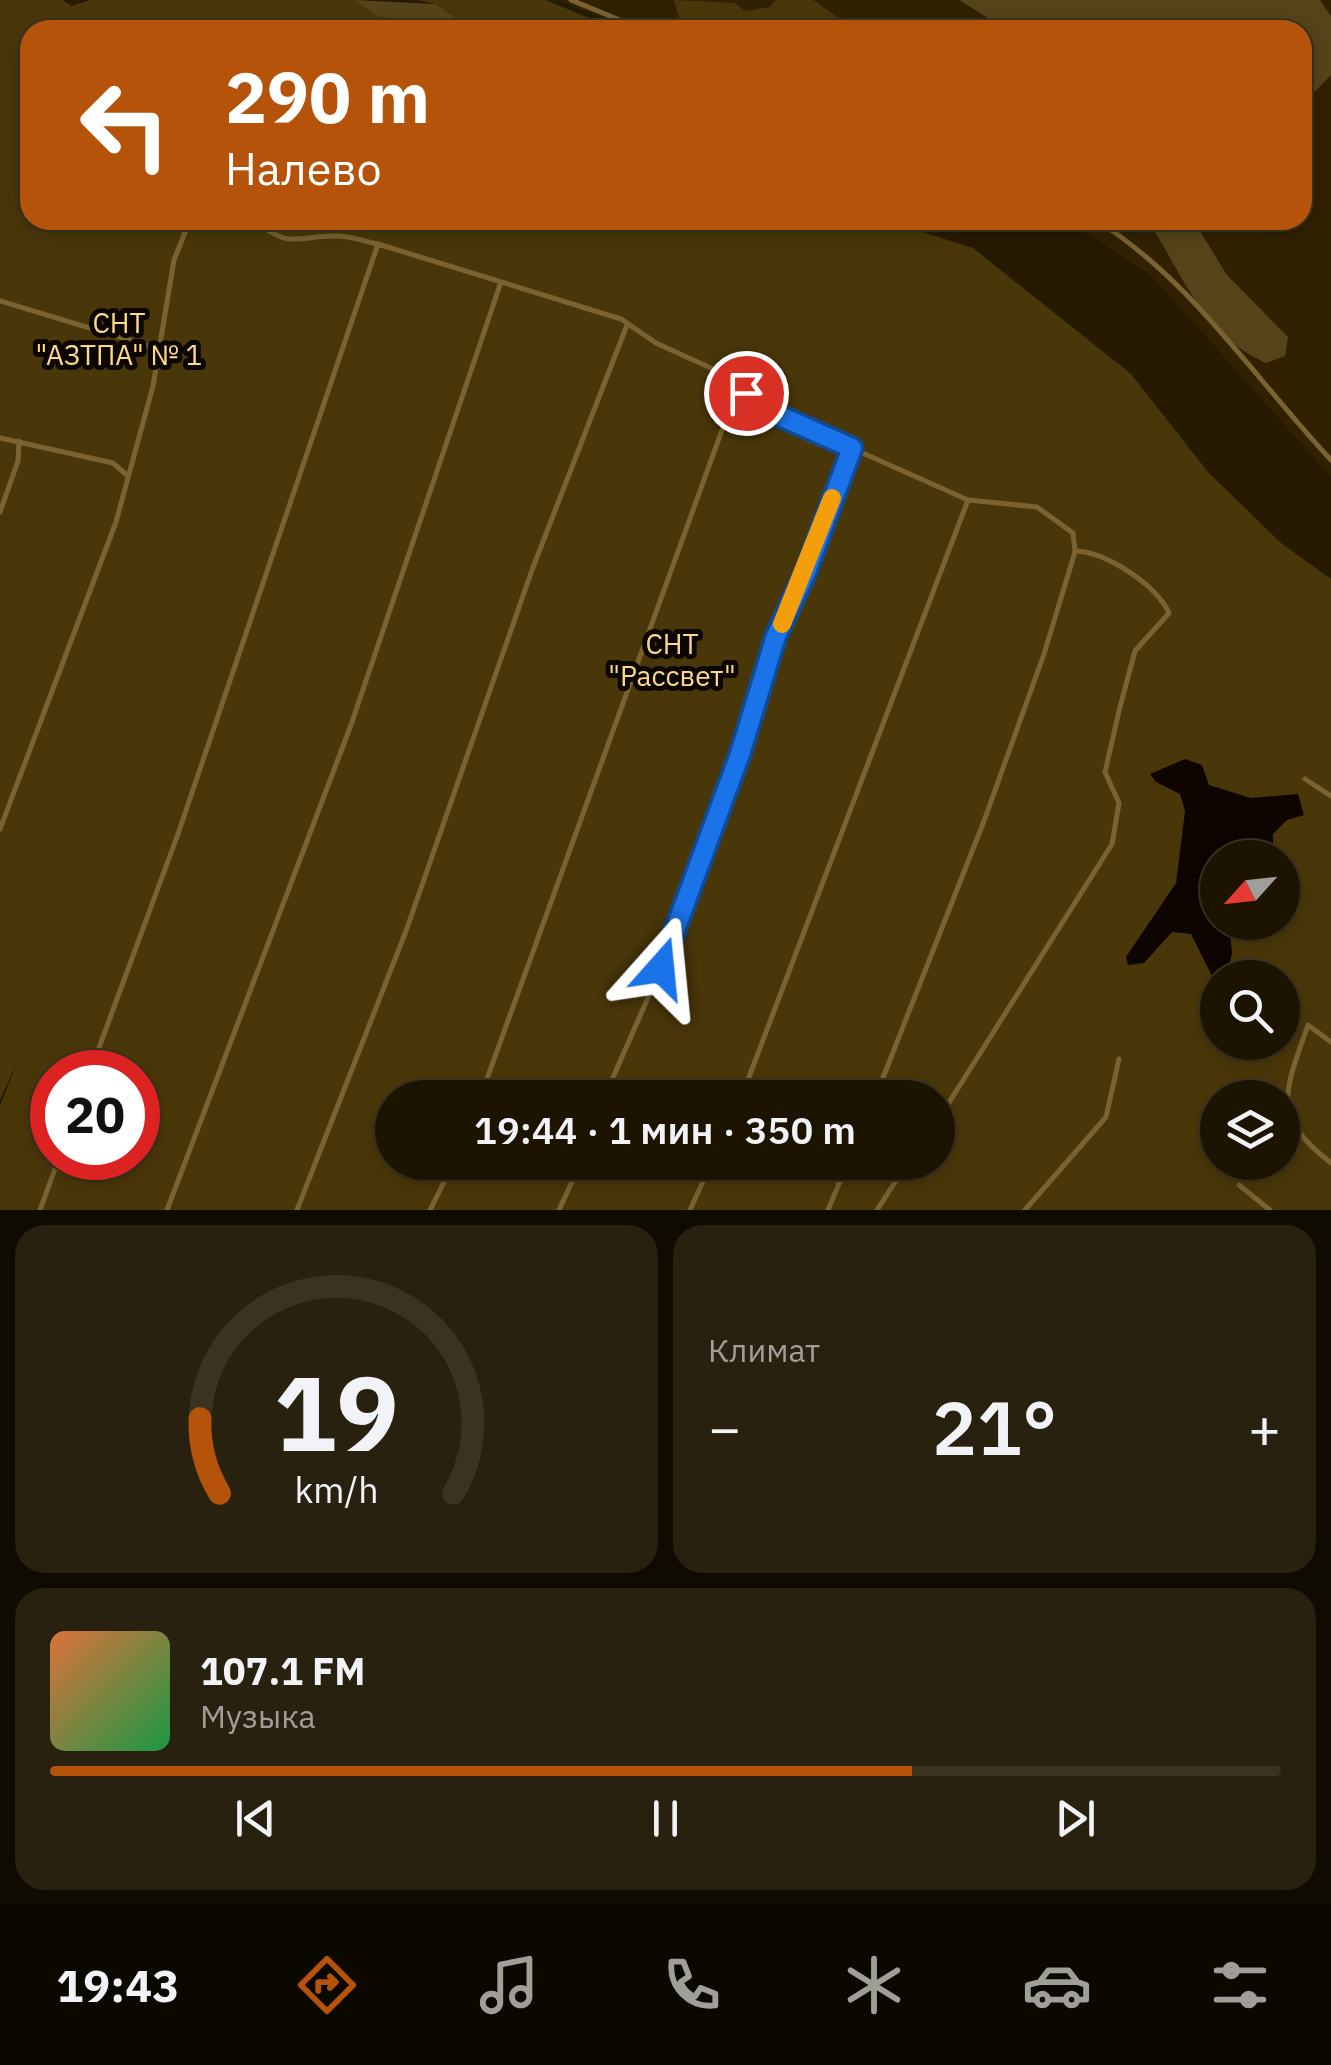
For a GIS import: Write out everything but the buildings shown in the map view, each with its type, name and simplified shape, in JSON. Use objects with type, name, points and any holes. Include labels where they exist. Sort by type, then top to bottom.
[{"type":"lane","points":[[571,0],[620,20]]},
{"type":"lane","points":[[0,828],[116,522],[159,349],[174,260],[186,230]]},
{"type":"lane","points":[[267,230],[274,236],[298,242],[338,236],[378,244],[485,274],[500,285],[621,319],[735,379],[764,409],[968,500],[992,506],[1038,507],[1073,533],[1075,551],[1044,654],[984,821],[882,1080]]},
{"type":"lane","points":[[1112,230],[1194,302],[1331,460]]},
{"type":"lane","points":[[98,1050],[178,834],[378,244]]},
{"type":"lane","points":[[167,1210],[351,726],[500,285]]},
{"type":"lane","points":[[0,301],[159,349]]},
{"type":"lane","points":[[297,1210],[406,932],[532,570],[626,325]]},
{"type":"lane","points":[[487,1080],[730,408],[746,393]]},
{"type":"lane","points":[[0,438],[66,456],[112,463],[128,476]]},
{"type":"lane","points":[[0,512],[18,461],[19,441]]},
{"type":"lane","points":[[612,1080],[661,968],[740,754],[776,636],[806,572],[852,448]]},
{"type":"lane","points":[[748,1080],[968,500]]},
{"type":"lane","points":[[955,1093],[1112,844],[1118,803],[1105,772],[1120,706],[1135,650],[1170,613],[1162,598],[1139,580],[1088,552],[1075,551]]},
{"type":"lane","points":[[1305,778],[1331,796]]},
{"type":"lane","points":[[1331,1042],[1308,1024],[1290,1075],[1288,1114],[1292,1129],[1331,1163]]},
{"type":"lane","points":[[1025,1210],[1106,1117],[1119,1059]]},
{"type":"lane","points":[[40,1210],[51,1180]]},
{"type":"lane","points":[[430,1210],[445,1180]]},
{"type":"lane","points":[[559,1210],[573,1180]]},
{"type":"lane","points":[[690,1210],[704,1180]]},
{"type":"lane","points":[[828,1210],[840,1180]]},
{"type":"lane","points":[[877,1210],[896,1180]]},
{"type":"lane","points":[[1239,1185],[1270,1210]]},
{"type":"shaded area","points":[[354,0],[436,4],[459,20],[416,20],[378,17]]},
{"type":"shaded area","points":[[558,0],[1331,0],[1331,477],[1151,275],[1081,230],[1312,230],[1312,20],[607,20]]},
{"type":"shaded area","points":[[959,0],[1320,0],[1331,16],[1331,75],[1312,95],[1312,20],[988,18]]},
{"type":"shaded area","points":[[1154,230],[1199,230],[1227,275],[1288,337],[1285,356],[1266,363],[1244,351],[1210,320]]},
{"type":"shaded area","points":[[1185,759],[1202,765],[1209,785],[1251,798],[1298,794],[1304,815],[1287,820],[1273,834],[1273,840],[1200,840],[1200,940],[1231,940],[1231,960],[1204,960],[1191,934],[1172,932],[1144,963],[1128,965],[1126,957],[1176,883],[1185,811],[1180,794],[1156,782],[1150,774]]},
{"type":"green space","name":"СНТ \"Рассвет\"","points":[[0,0],[62,0],[72,6],[90,0],[354,0],[378,17],[417,20],[20,20],[20,230],[916,230],[973,248],[1131,374],[1208,472],[1281,543],[1331,579],[1331,1210],[0,1210],[0,1106],[17,1062],[0,1100]]},
{"type":"green space","points":[[418,0],[545,0],[594,20],[459,20],[436,4]]},
{"type":"green space","points":[[674,0],[734,3],[745,11],[770,7],[776,0],[813,0],[842,20],[685,20],[679,18]]},
{"type":"slow traffic","points":[[782,624],[806,572],[832,498]]},
{"type":"route","points":[[661,968],[740,754],[776,636],[806,572],[852,448],[764,409],[746,393]]},
{"type":"park label","name":"СНТ \"АЗТПА\" № 1","points":[[119,338]]}]
